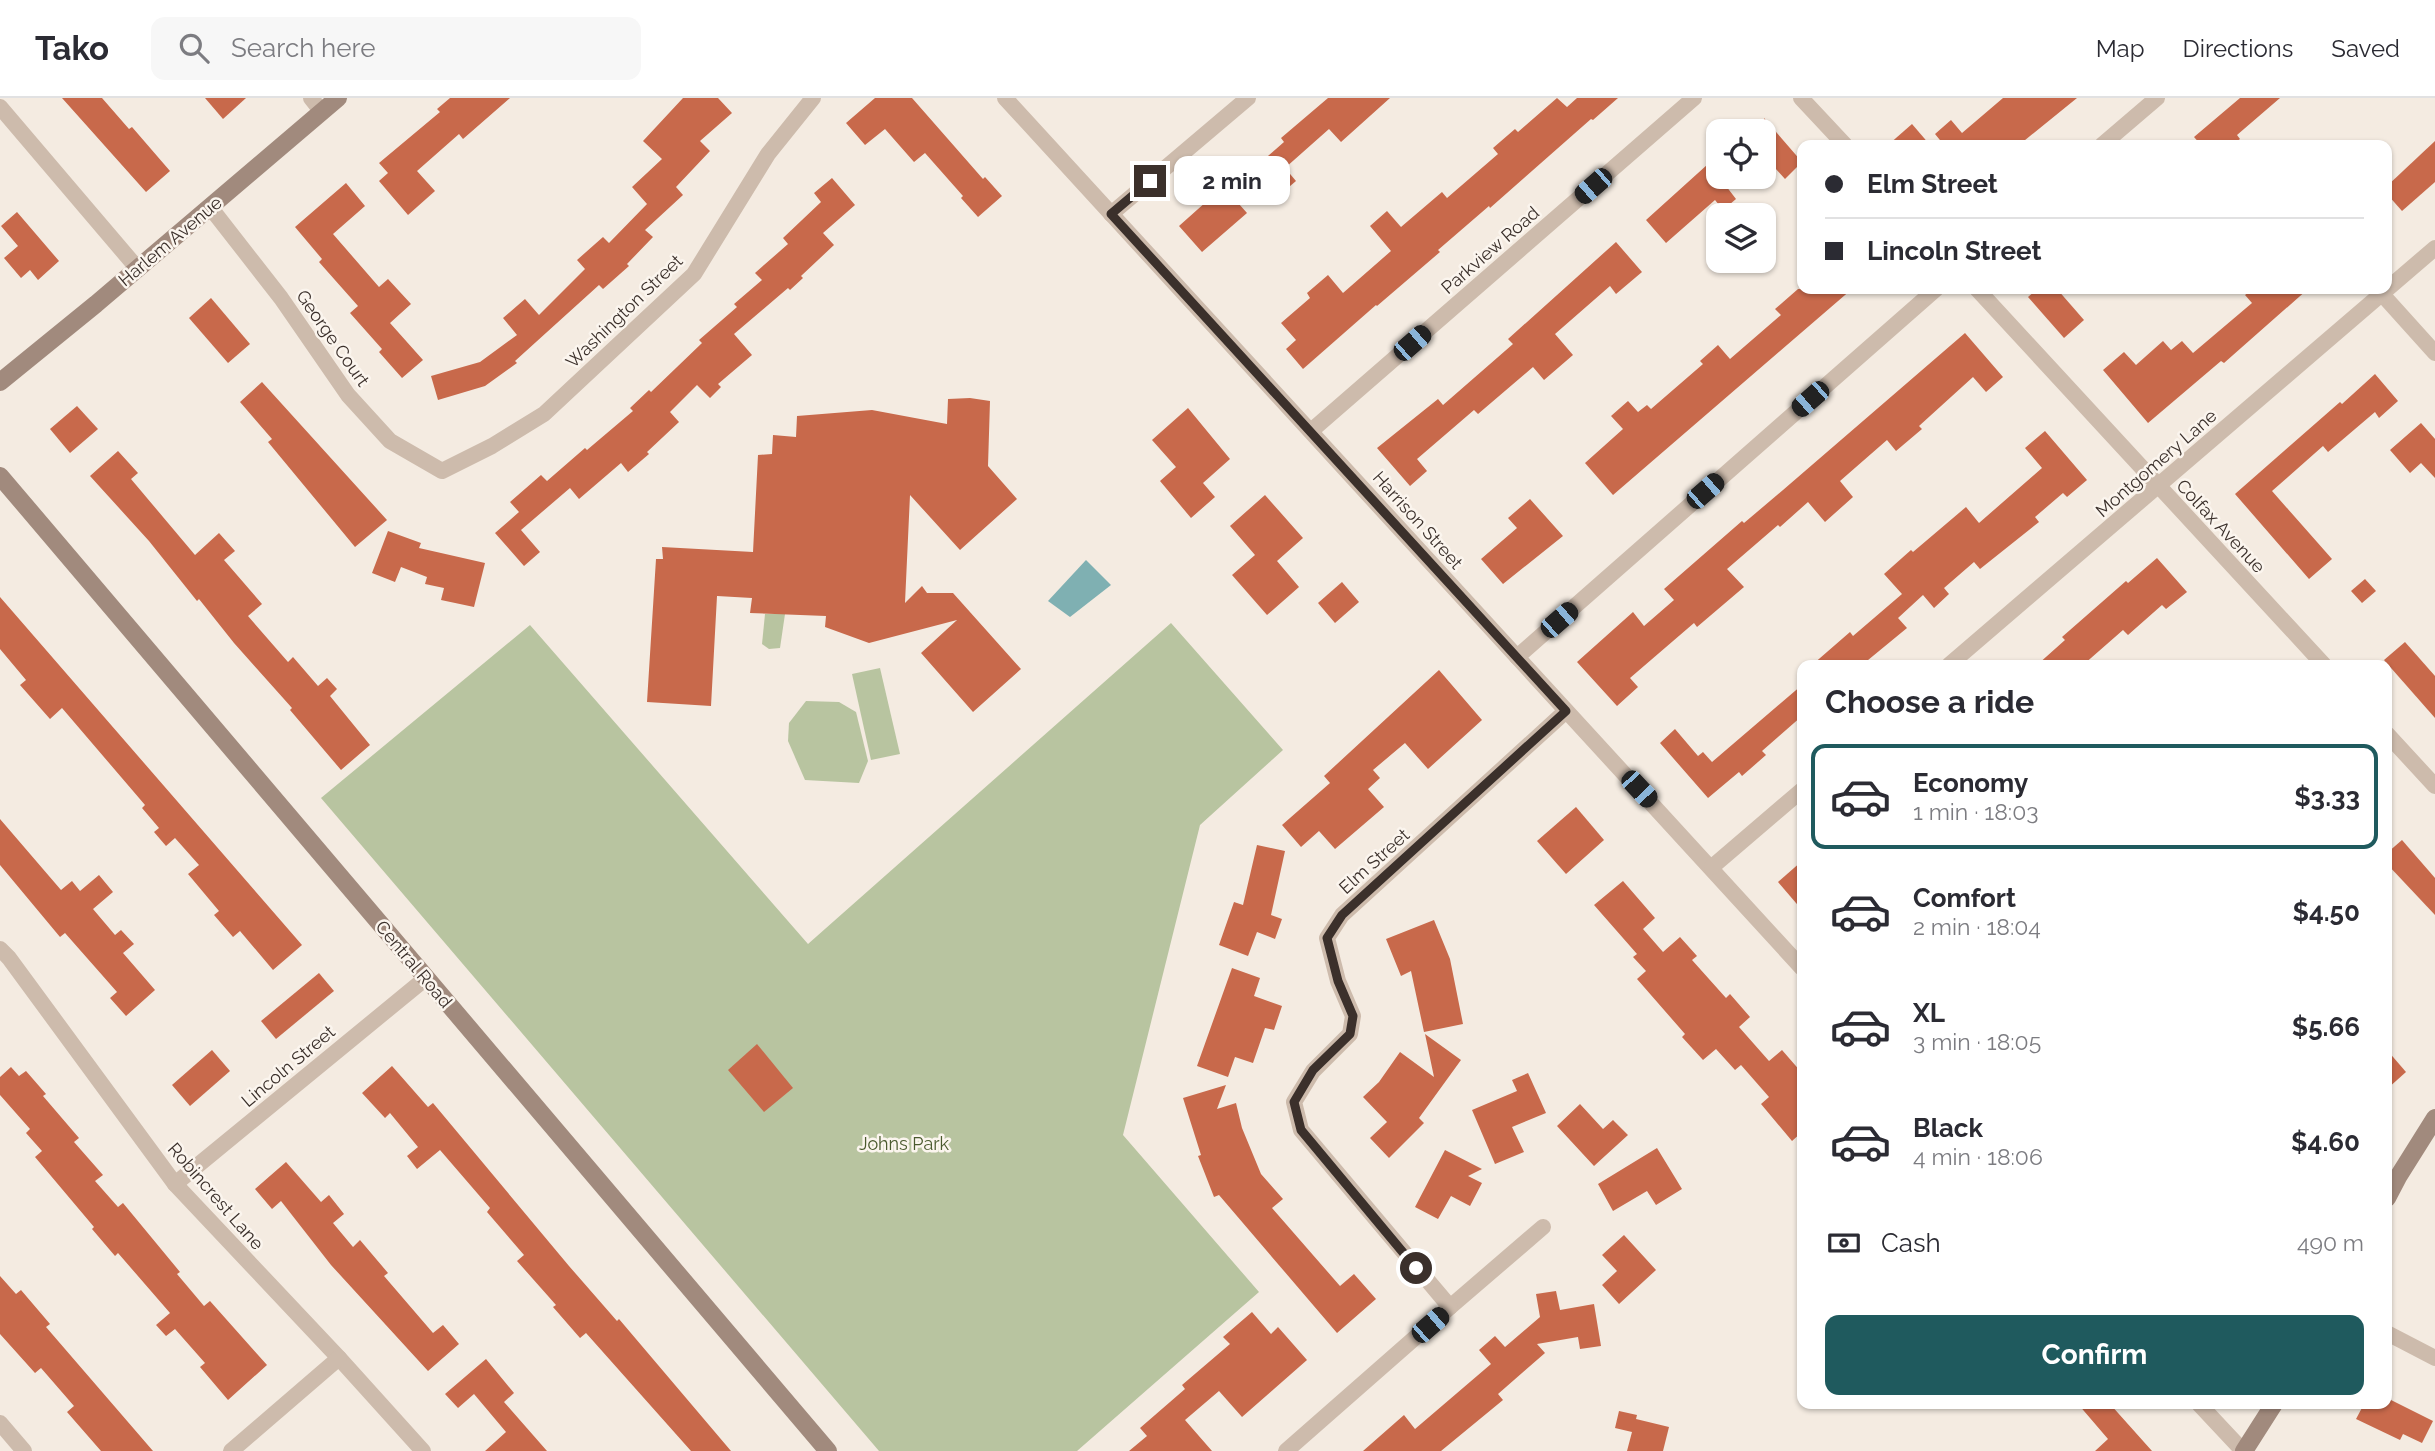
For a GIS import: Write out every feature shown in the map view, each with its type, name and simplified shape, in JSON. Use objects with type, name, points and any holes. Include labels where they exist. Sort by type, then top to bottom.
[{"type":"main road","name":"Harlem Avenue","points":[[0,382],[210,207],[316,105],[338,98]]},
{"type":"main road","name":"Central Road","points":[[0,476],[828,1451]]},
{"type":"main road","points":[[2392,1171],[2435,1118]]},
{"type":"main road","points":[[2244,1451],[2271,1409]]},
{"type":"street","name":"Washington Street","points":[[442,471],[492,446],[544,414],[694,274],[768,154],[813,98]]},
{"type":"street","name":"Harrison Street","points":[[1005,98],[1797,962]]},
{"type":"street","points":[[1111,214],[1248,98]]},
{"type":"street","name":"Parkview Road","points":[[1311,431],[1694,98]]},
{"type":"street","points":[[1801,98],[1840,140]]},
{"type":"street","points":[[2108,140],[2157,98]]},
{"type":"street","points":[[0,107],[138,269]]},
{"type":"street","name":"George Court","points":[[210,207],[281,298],[348,396],[390,441],[442,471]]},
{"type":"street","name":"Montgomery Lane","points":[[2392,284],[2435,248]]},
{"type":"street","points":[[1517,657],[1930,294]]},
{"type":"street","name":"Colfax Avenue","points":[[1982,294],[2319,660]]},
{"type":"street","name":"Montgomery Lane","points":[[1955,660],[2380,294]]},
{"type":"street","points":[[2382,294],[2435,353]]},
{"type":"street","name":"Elm Street","points":[[1450,1307],[1301,1130],[1294,1102],[1313,1070],[1350,1034],[1353,1016],[1338,981],[1327,938],[1342,915],[1566,711]]},
{"type":"street","points":[[2392,739],[2435,786]]},
{"type":"street","points":[[1712,867],[1797,794]]},
{"type":"street","name":"Robincrest Lane","points":[[0,949],[175,1184],[423,1451]]},
{"type":"street","name":"Lincoln Street","points":[[175,1184],[426,978]]},
{"type":"street","points":[[1286,1451],[1543,1227]]},
{"type":"street","points":[[2392,1336],[2435,1358]]},
{"type":"street","points":[[231,1451],[339,1358]]},
{"type":"street","points":[[2204,1409],[2244,1451]]},
{"type":"street","points":[[0,1423],[24,1451]]},
{"type":"green space","points":[[765,614],[785,614],[780,648],[769,649],[762,644]]},
{"type":"green space","name":"Johns Park","points":[[1171,623],[1283,750],[1200,825],[1123,1135],[1259,1292],[1077,1451],[879,1451],[321,798],[530,625],[808,944]]},
{"type":"green space","points":[[880,668],[900,754],[871,760],[852,674]]},
{"type":"green space","points":[[806,701],[839,702],[856,712],[868,761],[859,783],[805,780],[788,741],[789,723]]},
{"type":"water","points":[[1086,560],[1111,585],[1070,617],[1048,601]]},
{"type":"building","points":[[62,98],[102,98],[129,129],[132,127],[170,171],[146,192]]},
{"type":"building","points":[[205,98],[246,98],[223,119]]},
{"type":"building","points":[[450,98],[510,98],[463,139],[459,134],[417,171],[435,191],[408,215],[379,181],[388,173],[379,163],[440,112],[437,109]]},
{"type":"building","points":[[683,98],[718,98],[732,113],[700,141],[710,151],[676,187],[683,195],[645,230],[653,237],[627,264],[629,266],[603,289],[599,285],[515,361],[517,363],[485,386],[438,400],[431,376],[480,362],[517,335],[503,318],[525,299],[539,315],[585,269],[577,260],[603,237],[609,243],[647,204],[632,187],[662,159],[643,141]]},
{"type":"building","points":[[875,98],[912,98],[983,179],[985,177],[1002,196],[978,217],[925,153],[914,162],[885,129],[865,145],[846,123]]},
{"type":"building","points":[[1328,98],[1390,98],[1341,142],[1329,129],[1285,168],[1296,181],[1276,198],[1263,183],[1239,204],[1247,213],[1202,252],[1179,226],[1234,177],[1238,182],[1284,142],[1281,138]]},
{"type":"building","points":[[1557,98],[1567,107],[1577,98],[1618,98],[1490,208],[1489,206],[1438,250],[1440,252],[1303,369],[1286,349],[1296,340],[1281,323],[1310,298],[1307,293],[1328,275],[1343,293],[1391,251],[1370,226],[1387,211],[1401,227],[1442,192],[1447,198],[1498,154],[1493,148],[1515,129],[1518,132]]},
{"type":"building","points":[[2003,98],[2077,98],[2025,140],[1940,140],[1935,134],[1951,120],[1962,133]]},
{"type":"building","points":[[2240,98],[2280,98],[2237,135],[2239,140],[2197,140],[2194,137]]},
{"type":"building","points":[[1912,124],[1926,140],[1894,140]]},
{"type":"building","points":[[1776,132],[1797,156],[1797,167],[1785,179],[1776,169]]},
{"type":"building","points":[[2435,141],[2435,182],[2402,211],[2392,200],[2392,181]]},
{"type":"building","points":[[1706,166],[1706,189],[1728,189],[1736,199],[1731,203],[1717,203],[1715,200],[1706,203],[1706,208],[1666,243],[1646,220]]},
{"type":"building","points":[[832,178],[855,205],[823,233],[834,245],[790,290],[788,288],[734,334],[752,355],[718,384],[721,387],[710,398],[697,385],[670,412],[679,422],[628,472],[621,463],[579,499],[570,488],[521,530],[540,552],[524,566],[495,533],[519,512],[510,502],[541,475],[547,481],[585,448],[587,450],[633,411],[630,408],[649,390],[651,392],[702,343],[699,340],[737,307],[734,304],[762,280],[755,273],[788,244],[783,238],[821,202],[814,193]]},
{"type":"building","points":[[346,183],[365,206],[333,234],[379,287],[388,279],[411,304],[390,323],[423,360],[402,378],[379,352],[382,349],[350,313],[358,306],[319,262],[322,259],[295,227]]},
{"type":"building","points":[[17,212],[59,261],[38,280],[30,270],[21,278],[4,258],[18,246],[1,226]]},
{"type":"building","points":[[1616,242],[1642,272],[1616,294],[1610,286],[1555,334],[1573,355],[1544,380],[1533,367],[1478,414],[1474,410],[1417,459],[1427,471],[1410,486],[1377,448],[1438,399],[1443,405],[1513,344],[1508,339]]},
{"type":"building","points":[[1797,290],[1797,294],[1846,294],[1613,495],[1585,463],[1623,429],[1611,416],[1628,401],[1638,412],[1647,405],[1651,409],[1703,364],[1700,361],[1718,345],[1730,359],[1781,315],[1775,309]]},
{"type":"building","points":[[2031,294],[2061,294],[2084,320],[2064,338],[2028,297]]},
{"type":"building","points":[[2302,294],[2224,363],[2221,361],[2148,423],[2103,370],[2124,352],[2136,365],[2163,341],[2171,350],[2182,341],[2193,353],[2252,303],[2245,295]]},
{"type":"building","points":[[211,298],[250,344],[228,363],[189,318]]},
{"type":"building","points":[[1965,333],[2003,377],[1986,392],[1973,377],[1919,426],[1922,429],[1896,451],[1887,440],[1840,481],[1853,497],[1825,522],[1808,502],[1780,527],[1778,525],[1727,569],[1744,587],[1697,627],[1694,623],[1630,678],[1638,687],[1617,706],[1577,662],[1633,612],[1644,626],[1674,600],[1664,589]]},
{"type":"building","points":[[2375,374],[2398,401],[2379,418],[2375,412],[2328,452],[2323,446],[2272,491],[2332,559],[2309,579],[2235,494]]},
{"type":"building","points":[[262,382],[387,520],[355,547],[268,442],[272,439],[240,402]]},
{"type":"building","points":[[948,399],[990,401],[988,466],[1017,499],[960,550],[910,495],[905,603],[922,586],[927,593],[953,593],[1021,669],[973,712],[921,653],[957,620],[869,643],[825,627],[826,616],[750,613],[752,598],[717,596],[711,706],[647,702],[656,559],[663,559],[662,547],[753,552],[758,455],[772,454],[773,435],[796,437],[797,416],[872,410],[947,424]]},
{"type":"building","points":[[77,406],[98,429],[70,453],[50,429]]},
{"type":"building","points":[[1188,408],[1230,459],[1203,483],[1215,497],[1191,518],[1160,481],[1176,467],[1152,440]]},
{"type":"building","points":[[2421,423],[2435,439],[2435,478],[2421,463],[2410,473],[2390,450]]},
{"type":"building","points":[[2045,431],[2087,480],[2067,497],[2063,493],[2035,517],[2039,522],[1980,569],[1974,562],[1944,588],[1949,594],[1934,608],[1923,595],[1898,618],[1907,628],[1868,660],[1818,660],[1850,632],[1853,636],[1902,594],[1884,574],[1911,550],[1913,552],[1966,507],[1979,523],[2042,468],[2025,448]]},
{"type":"building","points":[[118,451],[138,473],[131,479],[195,555],[219,533],[235,551],[224,560],[262,604],[248,616],[288,662],[293,657],[318,686],[327,678],[337,689],[330,696],[370,745],[341,770],[199,599],[197,601],[149,541],[90,476]]},
{"type":"building","points":[[1265,495],[1303,538],[1277,561],[1299,587],[1267,615],[1232,575],[1255,555],[1230,526]]},
{"type":"building","points":[[1530,499],[1563,536],[1503,584],[1481,559],[1517,528],[1508,518]]},
{"type":"building","points":[[388,531],[421,543],[419,548],[485,563],[474,607],[441,600],[444,588],[425,584],[427,577],[401,567],[395,582],[372,573]]},
{"type":"building","points":[[2157,558],[2187,592],[2166,609],[2162,605],[2128,635],[2123,630],[2089,660],[2043,660],[2065,640],[2062,637],[2126,581],[2128,583]]},
{"type":"building","points":[[2365,579],[2376,591],[2362,603],[2351,591]]},
{"type":"building","points":[[1342,582],[1359,602],[1335,623],[1318,603]]},
{"type":"building","points":[[0,597],[302,945],[273,970],[240,931],[233,937],[214,915],[219,911],[188,874],[199,865],[175,838],[166,846],[154,832],[159,828],[142,808],[145,805],[62,708],[50,719],[20,685],[26,680],[0,649]]},
{"type":"building","points":[[2405,642],[2435,676],[2435,718],[2392,669],[2392,660],[2384,660]]},
{"type":"building","points":[[1439,670],[1482,720],[1428,769],[1405,743],[1373,770],[1380,778],[1368,789],[1384,807],[1335,849],[1319,831],[1301,847],[1282,825],[1330,783],[1324,776]]},
{"type":"building","points":[[1797,689],[1797,720],[1762,751],[1766,755],[1742,776],[1739,772],[1708,798],[1660,743],[1675,729],[1698,756],[1703,752],[1712,762]]},
{"type":"building","points":[[1576,807],[1604,840],[1566,874],[1537,841]]},
{"type":"building","points":[[0,819],[61,890],[72,881],[80,891],[99,875],[113,892],[93,909],[115,935],[121,930],[134,944],[123,953],[155,990],[126,1016],[110,998],[117,992],[65,933],[60,937],[0,865]]},
{"type":"building","points":[[2402,840],[2435,878],[2435,915],[2392,869],[2392,849]]},
{"type":"building","points":[[1257,845],[1285,851],[1271,915],[1282,919],[1275,939],[1257,932],[1248,956],[1219,945],[1234,902],[1243,905]]},
{"type":"building","points":[[1797,865],[1797,904],[1778,882]]},
{"type":"building","points":[[1623,881],[1655,918],[1643,929],[1663,952],[1680,937],[1697,956],[1692,960],[1726,998],[1730,994],[1750,1017],[1739,1027],[1769,1061],[1782,1050],[1797,1067],[1797,1136],[1792,1141],[1761,1104],[1769,1097],[1741,1065],[1735,1070],[1716,1049],[1703,1060],[1682,1037],[1685,1034],[1637,979],[1646,971],[1633,957],[1637,954],[1594,905]]},
{"type":"building","points":[[1434,920],[1450,959],[1463,1024],[1424,1032],[1411,971],[1401,976],[1386,939]]},
{"type":"building","points":[[1232,968],[1260,978],[1254,996],[1282,1006],[1274,1030],[1265,1028],[1253,1063],[1235,1057],[1228,1077],[1197,1066]]},
{"type":"building","points":[[319,973],[334,991],[276,1039],[261,1021]]},
{"type":"building","points":[[1425,1034],[1461,1060],[1419,1118],[1424,1123],[1389,1158],[1370,1138],[1387,1122],[1363,1097],[1379,1082],[1400,1052],[1434,1077]]},
{"type":"building","points":[[757,1044],[793,1088],[764,1112],[728,1070]]},
{"type":"building","points":[[212,1050],[230,1071],[190,1106],[172,1085]]},
{"type":"building","points":[[2392,1056],[2406,1072],[2392,1085]]},
{"type":"building","points":[[392,1066],[428,1107],[433,1103],[569,1266],[617,1321],[619,1319],[731,1451],[691,1451],[586,1333],[580,1338],[553,1307],[556,1305],[517,1261],[524,1255],[487,1212],[490,1208],[440,1150],[417,1169],[407,1156],[418,1147],[390,1113],[385,1118],[362,1093]]},
{"type":"building","points":[[11,1067],[19,1076],[26,1071],[46,1094],[43,1096],[79,1138],[74,1142],[103,1175],[95,1181],[118,1207],[123,1203],[180,1272],[177,1274],[204,1306],[210,1301],[267,1365],[228,1400],[200,1367],[205,1363],[175,1329],[166,1336],[156,1325],[170,1313],[118,1253],[115,1256],[35,1157],[42,1151],[26,1133],[30,1129],[0,1095],[0,1077]]},
{"type":"building","points":[[1528,1073],[1546,1113],[1512,1127],[1524,1152],[1495,1164],[1472,1110],[1517,1091],[1512,1080]]},
{"type":"building","points":[[1226,1085],[1217,1109],[1236,1103],[1242,1128],[1261,1174],[1283,1199],[1272,1208],[1340,1286],[1354,1274],[1376,1299],[1337,1333],[1219,1195],[1214,1197],[1198,1156],[1201,1155],[1183,1098]]},
{"type":"building","points":[[1580,1104],[1603,1129],[1613,1120],[1628,1135],[1594,1166],[1557,1126]]},
{"type":"building","points":[[1657,1148],[1682,1189],[1656,1205],[1647,1191],[1613,1211],[1598,1184]]},
{"type":"building","points":[[1445,1150],[1482,1169],[1468,1176],[1482,1183],[1470,1206],[1451,1196],[1438,1219],[1415,1207]]},
{"type":"building","points":[[286,1162],[321,1202],[329,1195],[344,1214],[333,1223],[353,1247],[360,1240],[388,1273],[384,1276],[433,1333],[443,1325],[459,1344],[428,1371],[331,1265],[281,1201],[272,1209],[255,1189]]},
{"type":"building","points":[[1624,1235],[1656,1270],[1619,1304],[1602,1285],[1617,1271],[1602,1255]]},
{"type":"building","points":[[0,1276],[16,1294],[21,1290],[50,1324],[46,1327],[153,1451],[101,1451],[67,1412],[74,1406],[41,1368],[35,1373],[0,1334]]},
{"type":"building","points":[[1556,1291],[1560,1310],[1594,1304],[1601,1346],[1580,1349],[1578,1337],[1537,1344],[1545,1353],[1498,1394],[1503,1400],[1441,1451],[1363,1451],[1404,1415],[1415,1429],[1491,1364],[1479,1350],[1495,1336],[1505,1347],[1540,1317],[1536,1294]]},
{"type":"building","points":[[1252,1312],[1271,1334],[1278,1327],[1307,1360],[1242,1417],[1219,1391],[1185,1420],[1212,1451],[1129,1451],[1147,1436],[1140,1428],[1185,1389],[1182,1385],[1230,1344],[1223,1337]]},
{"type":"building","points":[[486,1359],[514,1393],[504,1402],[547,1451],[485,1451],[506,1432],[474,1394],[458,1408],[445,1394]]},
{"type":"building","points":[[2392,1400],[2433,1421],[2422,1443],[2403,1434],[2400,1440],[2356,1419],[2361,1409],[2392,1409]]},
{"type":"building","points":[[2082,1409],[2114,1409],[2152,1451],[2095,1451],[2108,1439]]},
{"type":"building","points":[[1619,1411],[1637,1415],[1636,1419],[1669,1427],[1663,1451],[1627,1451],[1632,1432],[1615,1428]]},
{"type":"route","points":[[1150,181],[1111,214],[1566,711],[1342,915],[1327,938],[1338,981],[1353,1016],[1350,1034],[1313,1070],[1294,1102],[1301,1130],[1416,1268]]}]
